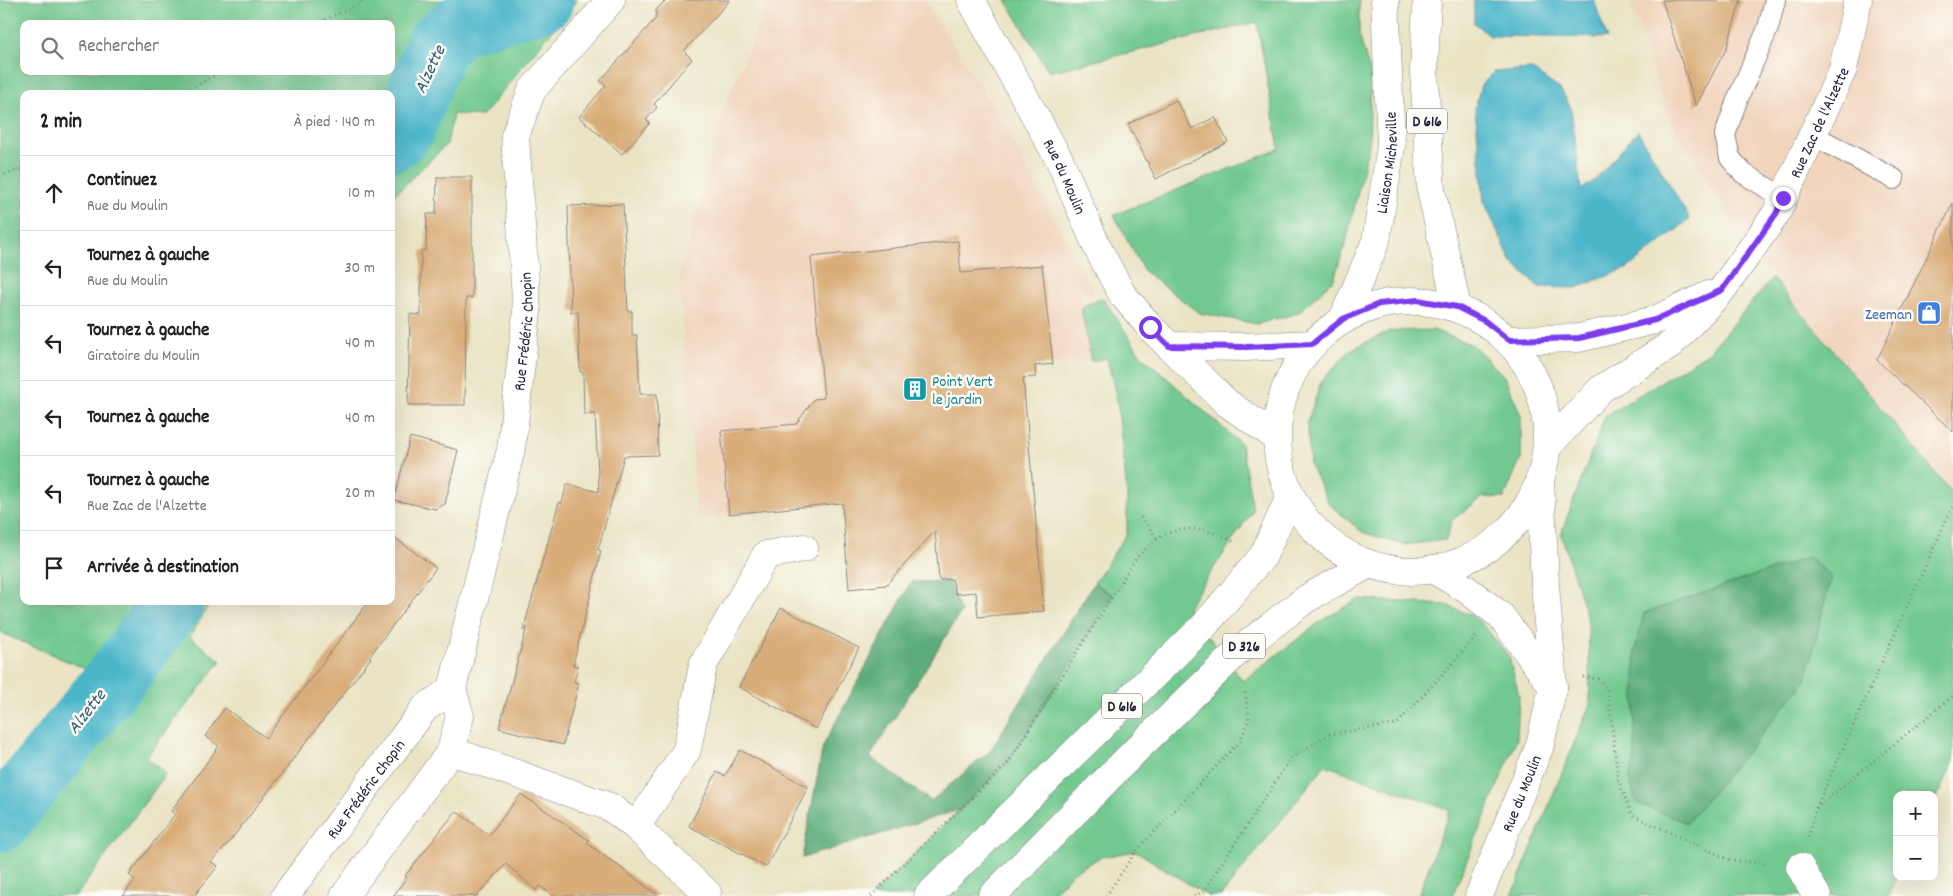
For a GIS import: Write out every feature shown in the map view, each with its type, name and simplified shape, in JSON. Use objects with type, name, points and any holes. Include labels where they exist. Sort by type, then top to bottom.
[{"type":"main road","name":"Rue Frédéric Chopin","points":[[285,896],[425,708],[452,689],[511,449],[528,312],[514,136],[532,90],[611,0]]},
{"type":"main road","name":"Rue du Moulin","points":[[971,0],[1060,161],[1097,247],[1122,294],[1169,346],[1227,403],[1276,437]]},
{"type":"main road","name":"Liaison Micheville","points":[[1343,319],[1376,241],[1391,146],[1385,0]]},
{"type":"main road","name":"D 616","points":[[1427,0],[1424,71],[1431,190],[1457,307]]},
{"type":"main road","name":"Rue Zac de l'Alzette","points":[[1548,446],[1601,389],[1668,346],[1722,290],[1776,214],[1844,69],[1855,12],[1871,0]]},
{"type":"main road","points":[[1509,340],[1579,338],[1655,320],[1722,290]]},
{"type":"main road","points":[[1418,300],[1457,307],[1485,321],[1509,340],[1532,371],[1546,408],[1548,446],[1540,482],[1520,519],[1490,548],[1452,566],[1433,569],[1394,570],[1367,565],[1340,552],[1311,528],[1290,497],[1280,468],[1276,437],[1280,403],[1293,372],[1312,344],[1343,319],[1379,304],[1418,300]]},
{"type":"main road","points":[[1169,346],[1246,347],[1312,344]]},
{"type":"main road","name":"Rue du Moulin","points":[[1479,896],[1540,744],[1553,687],[1540,482]]},
{"type":"main road","name":"D 616","points":[[928,896],[1204,626],[1263,556],[1290,497]]},
{"type":"main road","points":[[636,827],[687,750],[703,665],[766,555],[804,548]]},
{"type":"main road","name":"D 326","points":[[992,896],[1138,748],[1237,652],[1306,599],[1367,565]]},
{"type":"main road","points":[[1433,569],[1466,589],[1501,616],[1553,687]]},
{"type":"main road","points":[[344,896],[451,751],[460,716],[452,689]]},
{"type":"main road","points":[[451,751],[610,807],[636,827],[707,893],[702,896]]},
{"type":"main road","points":[[1800,867],[1817,896]]},
{"type":"lane","points":[[1775,0],[1768,28],[1736,103],[1725,135],[1730,158],[1743,173],[1783,198]]},
{"type":"lane","points":[[1813,135],[1894,179]]},
{"type":"path","points":[[325,20],[364,0]]},
{"type":"path","points":[[189,90],[215,75]]},
{"type":"path","points":[[0,176],[20,169]]},
{"type":"path","points":[[1953,505],[1816,808],[1953,696]]},
{"type":"path","points":[[1141,517],[1158,538]]},
{"type":"path","points":[[1194,896],[1203,892],[1291,758],[1330,734],[1397,724],[1478,634]]},
{"type":"path","points":[[1583,668],[1583,678],[1599,678],[1608,691],[1618,779],[1632,815],[1730,860],[1800,867]]},
{"type":"shaded area","points":[[769,0],[924,0],[992,104],[1095,294],[1079,292],[1091,361],[1035,366],[1036,377],[956,385],[966,491],[697,518],[679,279],[724,108]]},
{"type":"shaded area","points":[[1630,0],[1953,0],[1953,494],[1750,250],[1669,119]]},
{"type":"green space","points":[[0,0],[577,0],[482,116],[453,114],[447,144],[395,194],[395,90],[20,90],[20,605],[209,605],[190,637],[221,661],[146,757],[166,774],[76,896],[0,896],[0,801],[95,673],[0,631]]},
{"type":"green space","points":[[1006,0],[1359,0],[1359,34],[1371,76],[1369,145],[1347,238],[1334,279],[1298,313],[1257,324],[1199,313],[1144,271],[1114,215],[1279,149],[1257,22],[1049,72]]},
{"type":"green space","points":[[1772,278],[1953,494],[1953,764],[1938,794],[1938,791],[1893,791],[1893,881],[1895,881],[1888,896],[1512,896],[1590,704],[1588,622],[1561,534],[1605,416],[1708,353]]},
{"type":"green space","points":[[1103,298],[1141,355],[1241,444],[1253,510],[1187,608],[1243,681],[1321,621],[1359,599],[1446,605],[1473,616],[1485,627],[1509,657],[1519,695],[1517,739],[1452,896],[1418,896],[1450,810],[1325,765],[1221,896],[1208,896],[1136,851],[1101,857],[1073,872],[1051,896],[871,896],[1008,763],[1113,595],[1094,583],[1127,533],[1127,492],[1117,400],[1107,358],[1091,361],[1081,307]]},
{"type":"green space","points":[[1433,330],[1473,345],[1504,376],[1521,415],[1521,458],[1504,498],[1483,497],[1452,520],[1446,540],[1403,545],[1362,532],[1329,504],[1310,465],[1307,423],[1321,382],[1350,350],[1389,331]]},
{"type":"green space","points":[[1809,557],[1831,576],[1806,681],[1687,823],[1637,803],[1629,780],[1635,759],[1635,651],[1644,613]]},
{"type":"green space","points":[[948,581],[961,612],[870,757],[931,801],[990,751],[1094,583],[1113,595],[1008,763],[959,810],[802,858],[823,746],[911,582]]},
{"type":"water","points":[[1474,0],[1594,0],[1607,38],[1490,36],[1474,23]]},
{"type":"water","points":[[1531,69],[1561,90],[1571,108],[1581,190],[1596,179],[1638,131],[1690,219],[1628,268],[1576,288],[1539,287],[1512,263],[1484,202],[1475,108],[1481,85],[1494,72]]},
{"type":"building","points":[[666,0],[730,0],[684,51],[692,59],[654,104],[657,107],[646,120],[650,123],[622,154],[579,117],[606,85],[600,81],[656,18],[656,10]]},
{"type":"building","points":[[1662,0],[1741,0],[1727,47],[1696,106]]},
{"type":"building","points":[[1176,100],[1192,129],[1215,117],[1228,142],[1156,179],[1128,124]]},
{"type":"building","points":[[437,177],[472,177],[472,298],[466,298],[465,405],[408,405],[410,314],[421,315],[421,251],[426,250],[427,214],[436,214]]},
{"type":"building","points":[[1953,203],[1953,432],[1877,360]]},
{"type":"building","points":[[623,204],[628,311],[632,311],[632,335],[637,335],[640,394],[657,394],[658,455],[624,456],[598,550],[601,551],[573,665],[578,666],[574,682],[579,683],[563,745],[499,728],[527,627],[523,631],[559,502],[562,503],[567,484],[599,492],[595,414],[584,414],[583,372],[580,372],[578,312],[571,312],[568,206]]},
{"type":"building","points":[[958,241],[961,273],[1042,265],[1053,364],[1035,366],[1036,377],[1023,378],[1044,611],[978,617],[976,592],[956,594],[952,579],[939,580],[935,531],[886,585],[849,589],[842,503],[729,514],[721,431],[796,424],[814,399],[824,398],[811,257]]},
{"type":"building","points":[[410,437],[458,450],[445,504],[435,509],[395,500]]},
{"type":"building","points":[[395,538],[436,568],[369,657],[371,658],[230,841],[211,862],[218,866],[194,896],[123,896],[135,880],[129,875],[175,814],[171,811],[219,746],[205,736],[225,708],[266,738],[366,605],[395,605]]},
{"type":"building","points":[[781,608],[859,648],[816,729],[739,687]]},
{"type":"building","points":[[740,750],[808,787],[766,867],[689,826],[717,772],[725,776]]},
{"type":"building","points":[[521,794],[589,840],[587,843],[659,896],[553,896],[540,886],[536,890],[506,864],[477,896],[393,896],[407,877],[405,876],[456,811],[489,835]]},
{"type":"waterway","name":"Alzette","points":[[395,137],[404,129],[437,44],[461,24],[543,0]]},
{"type":"waterway","name":"Alzette","points":[[0,821],[124,668],[170,605]]},
{"type":"place","name":"Zeeman","points":[[1929,313]]},
{"type":"place","name":"Point Vert le jardin","points":[[915,389]]},
{"type":"route","points":[[1150,327],[1169,346],[1246,347],[1312,344],[1343,319],[1379,304],[1418,300],[1457,307],[1485,321],[1509,340],[1579,338],[1655,320],[1722,290],[1776,214],[1783,198]]}]
